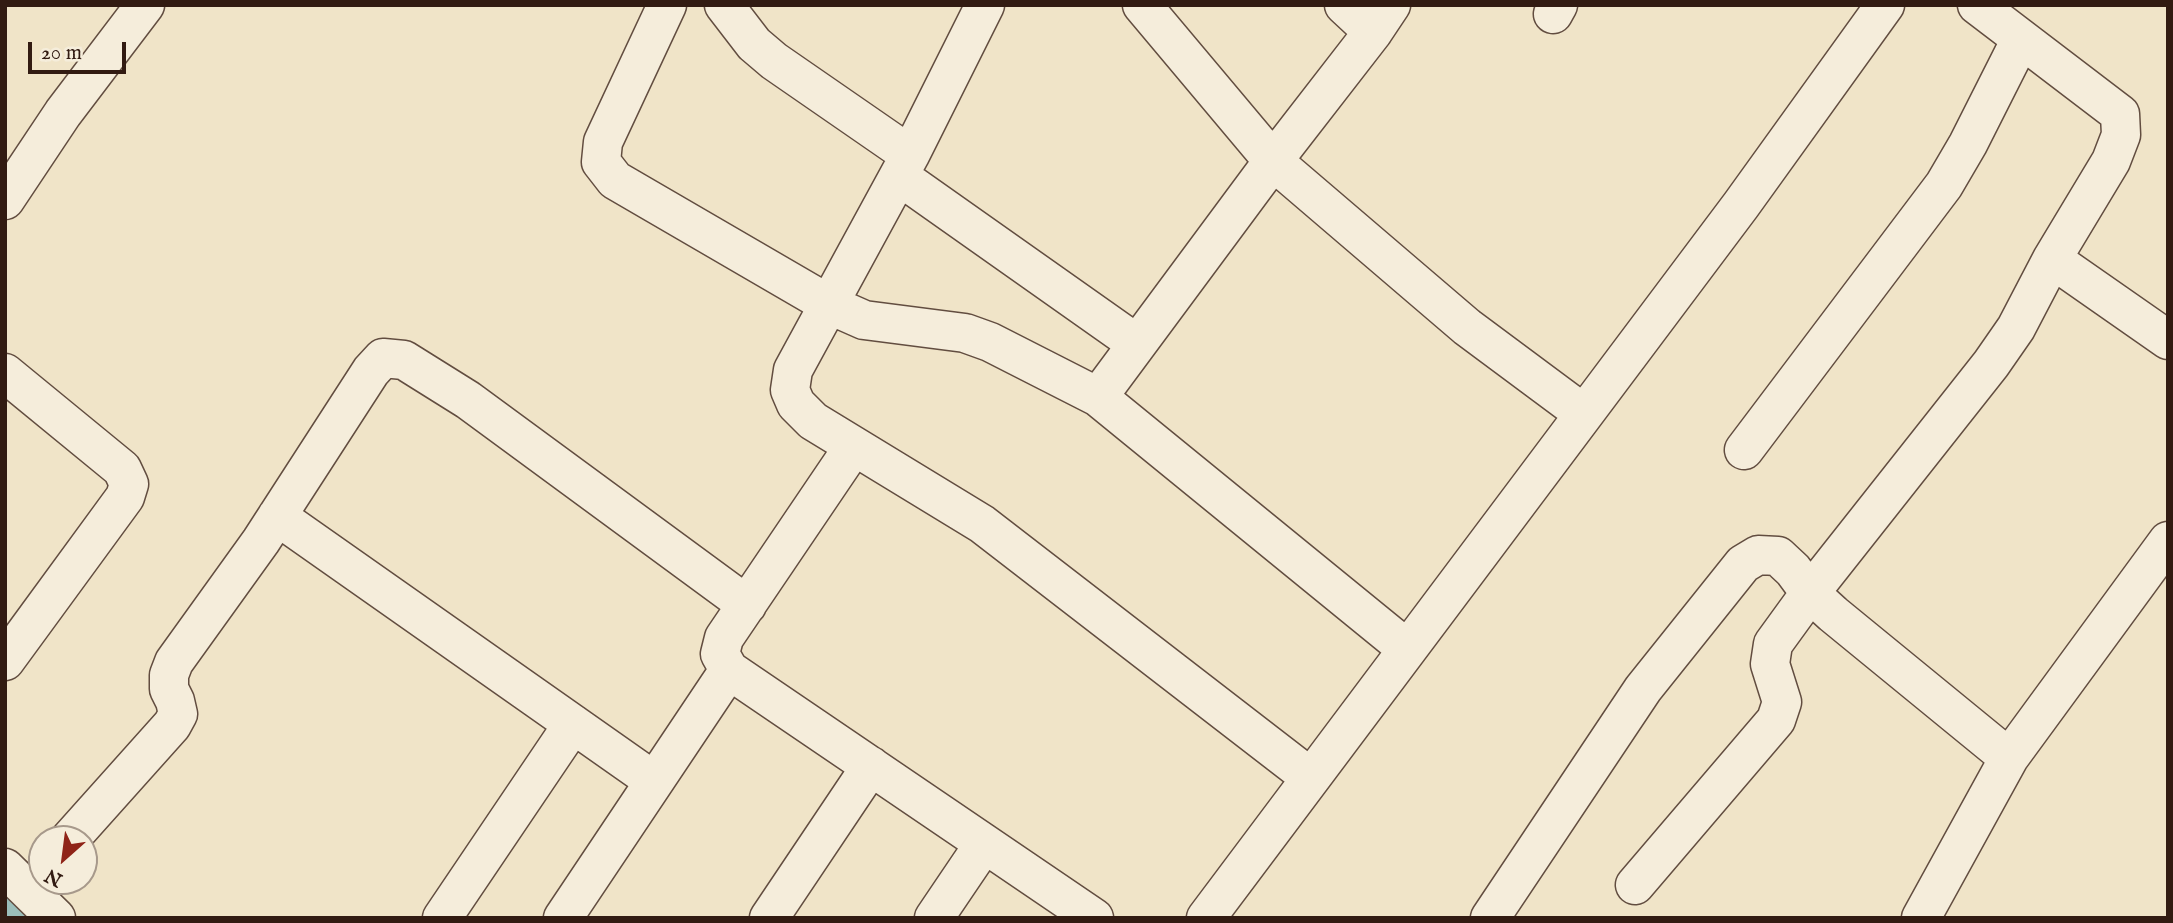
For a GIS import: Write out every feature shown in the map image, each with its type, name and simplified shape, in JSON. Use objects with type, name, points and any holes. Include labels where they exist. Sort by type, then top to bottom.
[{"type":"street","points":[[5,200],[63,113],[145,5]]},
{"type":"street","points":[[667,5],[603,142],[601,162],[615,180],[830,305],[863,320],[965,333],[990,342],[1098,397],[1407,649]]},
{"type":"street","points":[[724,5],[754,44],[774,61],[905,166],[1137,344]]},
{"type":"street","points":[[985,5],[905,166],[793,370],[790,390],[796,404],[813,421],[982,524],[1311,778]]},
{"type":"street","points":[[1142,5],[1273,161],[1467,327],[1584,414]]},
{"type":"street","points":[[1098,397],[1382,19],[1344,5]]},
{"type":"street","points":[[1206,918],[1741,205],[1885,5]]},
{"type":"street","points":[[1635,885],[1776,720],[1782,702],[1770,664],[1773,644],[1810,593],[1991,364],[2016,328],[2052,259],[2111,161],[2121,135],[2120,114],[1977,5]]},
{"type":"street","points":[[1744,450],[1944,185],[1968,144],[2021,39]]},
{"type":"street","points":[[2052,259],[2168,341]]},
{"type":"street","points":[[82,825],[172,725],[178,713],[169,690],[169,675],[174,662],[277,516],[371,371],[383,358],[404,360],[468,400],[747,605]]},
{"type":"street","points":[[5,373],[122,469],[130,484],[125,497],[5,661]]},
{"type":"street","points":[[854,446],[724,638],[720,654],[729,670],[1094,918]]},
{"type":"street","points":[[277,516],[654,781]]},
{"type":"street","points":[[1922,918],[2009,758],[2168,541]]},
{"type":"street","points":[[1490,918],[1643,688],[1743,564],[1758,555],[1778,556],[1793,570],[1810,593],[1833,614],[2009,758]]},
{"type":"street","points":[[563,918],[729,670]]},
{"type":"street","points":[[442,918],[573,724]]},
{"type":"street","points":[[769,918],[871,766]]},
{"type":"street","points":[[934,918],[985,844]]},
{"type":"street","points":[[24,875],[56,918]]},
{"type":"waterway","points":[[5,913],[10,918]]}]
